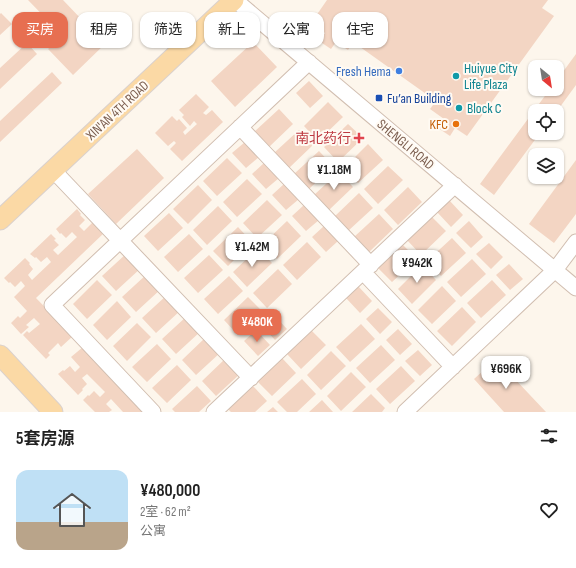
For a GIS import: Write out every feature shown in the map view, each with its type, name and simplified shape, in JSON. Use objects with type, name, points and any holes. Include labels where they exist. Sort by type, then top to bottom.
[{"type":"main road","name":"XIN'AN 4TH ROAD","points":[[0,203],[216,0]]},
{"type":"main road","name":"XIN'AN 4TH ROAD","points":[[0,220],[235,0]]},
{"type":"main road","points":[[0,355],[54,412]]},
{"type":"main road","points":[[0,373],[36,412]]},
{"type":"street","name":"SHENGLI ROAD","points":[[235,0],[576,288]]},
{"type":"street","points":[[153,412],[52,305],[309,62]]},
{"type":"street","points":[[240,127],[367,268],[453,367]]},
{"type":"street","points":[[54,170],[251,378]]},
{"type":"street","points":[[214,412],[455,185]]},
{"type":"street","points":[[405,412],[555,270],[576,242]]},
{"type":"building","points":[[28,0],[63,0],[76,14],[76,48],[101,48],[73,75],[48,49],[68,48],[68,12],[40,12]]},
{"type":"building","name":"Huiyue City Life Plaza","points":[[327,0],[548,0],[542,8],[554,16],[467,136],[455,128],[450,136],[438,128],[444,119],[430,109],[436,101],[361,48],[388,48],[388,12],[332,12],[331,49],[324,44],[324,12],[319,12]]},
{"type":"building","points":[[1,13],[12,24],[0,35]]},
{"type":"building","points":[[22,48],[32,48],[37,54],[0,89],[0,68]]},
{"type":"building","points":[[247,48],[259,48],[277,67],[235,107],[211,81]]},
{"type":"building","points":[[576,54],[576,85],[562,104],[539,104],[545,96],[564,96],[564,70]]},
{"type":"building","points":[[52,72],[62,83],[0,142],[0,121]]},
{"type":"building","points":[[309,81],[323,96],[310,108],[296,93]]},
{"type":"building","points":[[196,94],[209,107],[203,113],[206,115],[212,110],[223,122],[182,161],[170,149],[176,143],[174,141],[168,146],[155,133],[172,116],[177,121],[179,119],[187,128],[183,132],[185,135],[197,124],[194,121],[190,126],[182,117],[184,115],[179,110]]},
{"type":"building","points":[[328,102],[343,117],[318,141],[304,126]]},
{"type":"building","points":[[279,109],[293,124],[269,147],[254,132]]},
{"type":"building","points":[[528,119],[528,140],[535,140],[494,195],[480,184]]},
{"type":"building","points":[[348,124],[363,138],[338,162],[324,147]]},
{"type":"building","points":[[299,130],[313,145],[289,168],[274,153]]},
{"type":"building","points":[[245,142],[259,157],[246,168],[232,153]]},
{"type":"building","points":[[368,144],[383,160],[358,183],[344,168]]},
{"type":"building","points":[[137,149],[164,178],[116,224],[88,194]]},
{"type":"building","points":[[319,151],[333,166],[309,189],[294,174]]},
{"type":"building","points":[[227,158],[242,173],[217,196],[203,181]]},
{"type":"building","points":[[576,160],[576,214],[554,243],[529,224],[558,184],[564,184],[564,176]]},
{"type":"building","points":[[264,163],[279,178],[266,189],[252,174]]},
{"type":"building","points":[[388,166],[403,180],[378,204],[364,189]]},
{"type":"building","points":[[339,172],[353,187],[329,210],[314,195]]},
{"type":"building","points":[[247,179],[262,194],[237,217],[223,202]]},
{"type":"building","points":[[284,184],[299,199],[286,210],[272,195]]},
{"type":"building","points":[[198,185],[212,200],[188,224],[173,209]]},
{"type":"building","points":[[408,187],[422,202],[398,225],[384,210]]},
{"type":"building","points":[[359,193],[373,208],[348,231],[334,217]]},
{"type":"building","points":[[267,200],[282,215],[257,238],[243,223]]},
{"type":"building","points":[[449,200],[463,215],[451,227],[437,212]]},
{"type":"building","points":[[304,205],[319,220],[306,231],[292,216]]},
{"type":"building","points":[[218,206],[232,221],[207,245],[193,230]]},
{"type":"building","points":[[77,209],[85,220],[79,226],[84,231],[93,222],[104,233],[36,298],[73,336],[61,347],[58,343],[48,353],[50,355],[46,359],[23,335],[27,331],[29,333],[40,324],[34,318],[26,325],[29,327],[21,334],[11,323],[18,316],[20,318],[27,311],[14,297],[25,286],[21,281],[15,287],[4,278],[25,258],[33,269],[28,275],[32,280],[51,262],[47,257],[41,262],[30,254],[51,234],[59,245],[53,250],[58,255],[77,237],[72,232],[66,238],[56,229]]},
{"type":"building","points":[[169,213],[183,228],[158,251],[144,236]]},
{"type":"building","points":[[379,214],[393,229],[368,253],[354,237]]},
{"type":"building","points":[[432,217],[446,231],[421,255],[407,240]]},
{"type":"building","points":[[287,221],[301,236],[277,259],[263,244]]},
{"type":"building","points":[[469,221],[483,237],[471,248],[456,233]]},
{"type":"building","points":[[324,226],[338,241],[326,252],[312,237]]},
{"type":"building","points":[[238,227],[252,242],[228,266],[213,251]]},
{"type":"building","points":[[189,234],[203,249],[178,272],[164,257]]},
{"type":"building","points":[[452,238],[466,253],[441,276],[427,261]]},
{"type":"building","points":[[307,242],[321,257],[297,280],[283,265]]},
{"type":"building","points":[[489,243],[503,257],[491,269],[476,254]]},
{"type":"building","points":[[402,244],[417,259],[392,282],[378,268]]},
{"type":"building","points":[[258,248],[272,263],[247,287],[233,272]]},
{"type":"building","points":[[127,253],[141,268],[116,291],[102,276]]},
{"type":"building","points":[[209,255],[223,270],[198,293],[184,278]]},
{"type":"building","points":[[472,259],[486,274],[461,297],[447,282]]},
{"type":"building","points":[[509,264],[523,279],[510,290],[496,275]]},
{"type":"building","points":[[422,265],[436,280],[412,304],[398,289]]},
{"type":"building","points":[[278,269],[292,284],[267,308],[253,293]]},
{"type":"building","points":[[147,274],[161,289],[136,312],[122,297]]},
{"type":"building","points":[[229,276],[243,291],[218,314],[204,299]]},
{"type":"building","points":[[97,280],[112,295],[87,319],[73,304]]},
{"type":"building","points":[[492,280],[506,295],[481,318],[467,303]]},
{"type":"building","points":[[358,286],[372,301],[360,313],[346,298]]},
{"type":"building","points":[[442,286],[456,301],[432,324],[418,310]]},
{"type":"building","points":[[167,295],[181,310],[156,333],[142,318]]},
{"type":"building","points":[[248,297],[263,312],[238,335],[224,320]]},
{"type":"building","points":[[117,301],[131,317],[107,340],[93,325]]},
{"type":"building","points":[[462,307],[476,322],[452,346],[437,331]]},
{"type":"building","points":[[378,308],[392,322],[380,334],[366,319]]},
{"type":"building","points":[[273,314],[287,329],[275,340],[261,325]]},
{"type":"building","points":[[187,316],[201,331],[176,354],[162,339]]},
{"type":"building","points":[[137,323],[151,337],[127,361],[113,346]]},
{"type":"building","points":[[361,324],[375,339],[350,362],[336,347]]},
{"type":"building","points":[[398,329],[412,344],[400,355],[386,340]]},
{"type":"building","points":[[256,330],[270,345],[258,356],[244,341]]},
{"type":"building","points":[[311,330],[326,345],[301,369],[287,354]]},
{"type":"building","points":[[206,337],[221,352],[196,375],[182,360]]},
{"type":"building","points":[[157,344],[171,359],[147,382],[132,367]]},
{"type":"building","points":[[381,345],[395,360],[370,383],[356,368]]},
{"type":"building","points":[[83,347],[145,412],[123,412],[111,399],[106,404],[112,410],[109,412],[95,412],[83,400],[94,391],[100,397],[105,392],[87,374],[82,378],[87,384],[78,395],[58,374],[70,366],[75,372],[80,367],[71,357]]},
{"type":"building","points":[[418,350],[432,365],[420,376],[405,361]]},
{"type":"building","points":[[331,351],[346,366],[321,390],[307,375]]},
{"type":"building","points":[[226,358],[241,373],[216,396],[202,381]]},
{"type":"building","points":[[282,358],[296,373],[272,396],[257,381]]},
{"type":"building","points":[[496,359],[546,412],[504,412],[474,379]]},
{"type":"building","points":[[177,365],[191,380],[167,403],[152,388]]},
{"type":"building","points":[[401,366],[415,381],[390,404],[376,389]]},
{"type":"building","points":[[351,372],[366,387],[341,411],[327,396]]},
{"type":"building","points":[[302,379],[316,394],[297,412],[287,412],[277,402]]},
{"type":"building","points":[[197,386],[211,401],[199,412],[175,412],[172,409]]},
{"type":"building","points":[[253,386],[267,401],[255,412],[231,412],[228,409]]},
{"type":"building","points":[[371,394],[385,408],[382,412],[352,412]]},
{"type":"building","points":[[322,400],[333,412],[309,412]]},
{"type":"building","points":[[273,407],[278,412],[267,412]]},
{"type":"place","name":"Fresh Hema","points":[[399,71]]},
{"type":"place","name":"Huiyue City Life Plaza","points":[[456,76]]},
{"type":"place","name":"Fu’an Building","points":[[379,98]]},
{"type":"place","name":"Block C","points":[[459,108]]},
{"type":"place","name":"KFC","points":[[456,124]]},
{"type":"place","name":"南北药行","points":[[359,138]]}]
